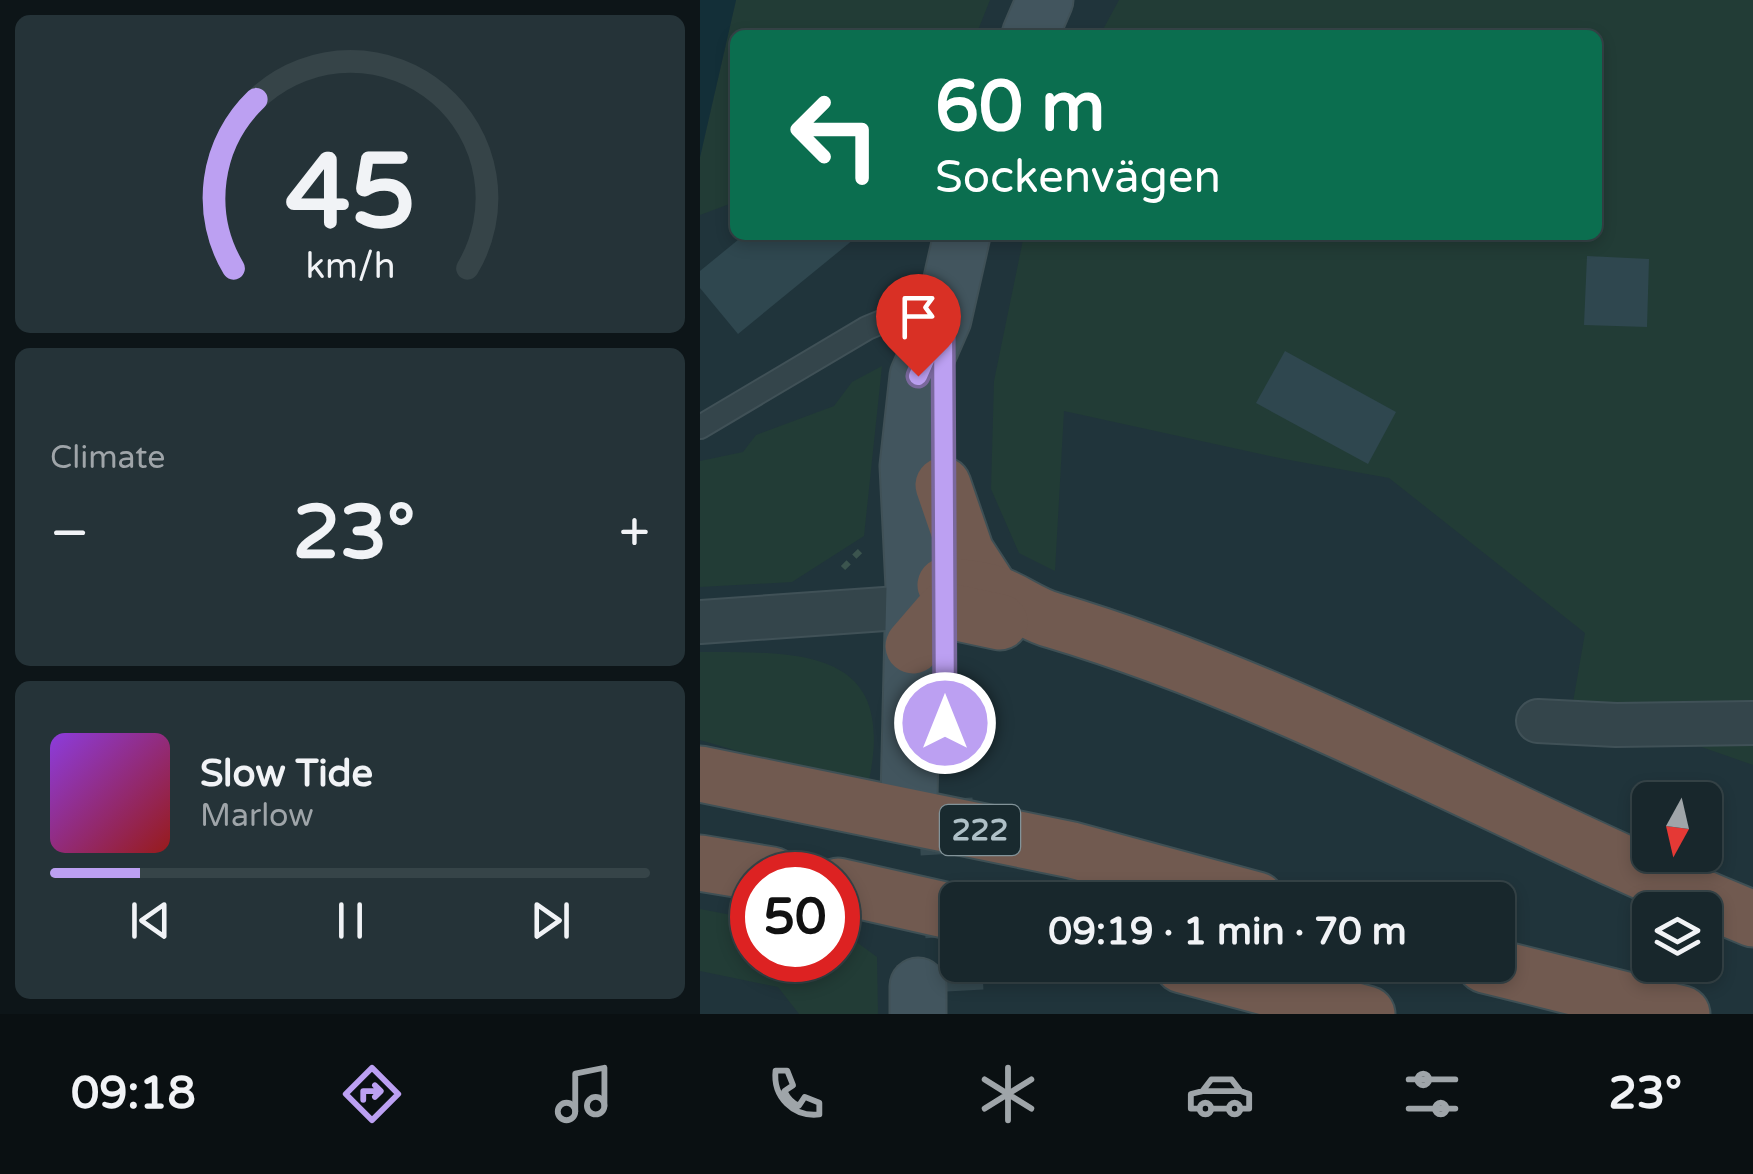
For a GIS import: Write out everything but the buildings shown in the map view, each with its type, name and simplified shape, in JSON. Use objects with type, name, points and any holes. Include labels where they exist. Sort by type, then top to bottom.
[{"type":"highway","points":[[943,485],[966,552],[937,604],[1040,617],[1147,648],[1340,728],[1603,855],[1753,919]]},
{"type":"highway","name":"222","points":[[700,774],[1072,850],[1190,882]]},
{"type":"highway","points":[[700,863],[730,868]]},
{"type":"highway","points":[[860,891],[940,909]]},
{"type":"highway","points":[[1515,972],[1682,1014]]},
{"type":"highway","points":[[1246,982],[1367,1014]]},
{"type":"street","points":[[1032,30],[1045,0]]},
{"type":"street","points":[[927,798],[937,604],[908,466],[918,376],[943,319],[961,240]]},
{"type":"street","points":[[943,319],[943,485]]},
{"type":"street","points":[[721,622],[937,604]]},
{"type":"street","points":[[1538,721],[1616,725],[1753,722]]},
{"type":"lane","points":[[700,428],[867,328],[901,314],[943,319]]},
{"type":"green space","points":[[736,0],[990,0],[978,30],[730,30],[730,204],[700,215],[700,157]]},
{"type":"green space","points":[[1119,0],[1753,0],[1753,765],[1573,702],[1585,633],[1389,478],[1064,411],[1055,571],[1019,553],[991,489],[994,381],[1023,240],[1602,240],[1602,30],[1103,30]]},
{"type":"green space","points":[[882,366],[864,536],[792,582],[700,587],[700,461],[743,452],[756,435],[834,406],[852,382]]},
{"type":"green space","points":[[700,652],[808,658],[835,668],[857,684],[870,708],[874,743],[867,789],[700,740]]},
{"type":"green space","points":[[700,909],[730,915],[730,977],[700,971]]},
{"type":"green space","points":[[860,945],[877,957],[878,1014],[799,1014],[778,987],[754,982],[860,982]]},
{"type":"water","points":[[700,0],[736,0],[700,157]]},
{"type":"tunnel","points":[[945,799],[956,991]]},
{"type":"route","points":[[918,376],[943,319],[945,723]]}]
